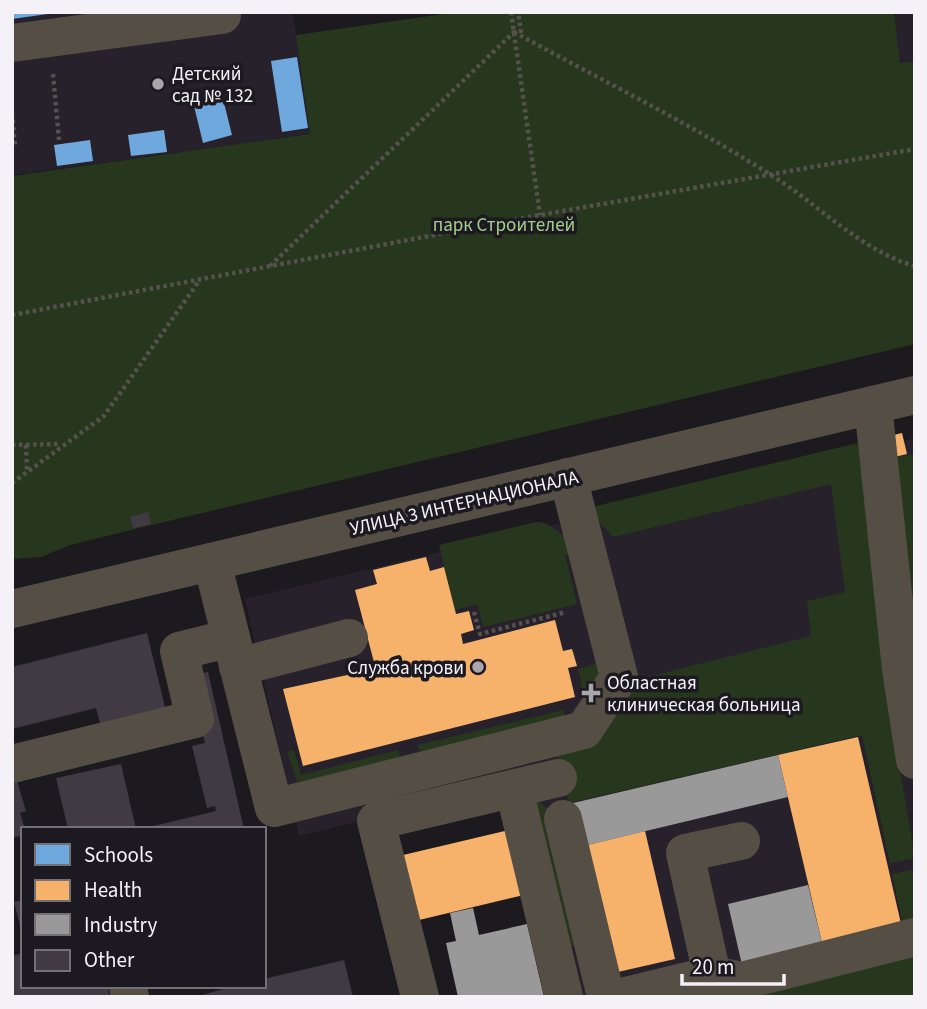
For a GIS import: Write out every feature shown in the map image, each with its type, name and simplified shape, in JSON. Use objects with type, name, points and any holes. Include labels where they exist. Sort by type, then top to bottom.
[{"type":"street","points":[[12,43],[222,15],[222,12]]},
{"type":"street","name":"УЛИЦА 3 ИНТЕРНАЦИОНАЛА","points":[[12,609],[915,395]]},
{"type":"street","points":[[873,405],[908,667],[915,760]]},
{"type":"street","points":[[212,562],[274,808],[584,730],[619,677],[568,477]]},
{"type":"street","points":[[12,764],[195,719],[179,651],[235,652],[349,638]]},
{"type":"street","points":[[420,997],[376,821],[558,778]]},
{"type":"street","points":[[514,789],[564,997]]},
{"type":"street","points":[[563,819],[606,997]]},
{"type":"street","points":[[733,984],[685,853],[741,841]]},
{"type":"street","points":[[622,997],[733,984],[915,937]]},
{"type":"path","points":[[512,12],[540,215]]},
{"type":"path","points":[[270,266],[514,32],[521,31],[518,12]]},
{"type":"path","points":[[514,32],[771,175],[859,237],[896,260],[915,266]]},
{"type":"path","points":[[50,38],[59,140]]},
{"type":"path","points":[[12,113],[15,145]]},
{"type":"path","points":[[12,315],[540,215],[915,149]]},
{"type":"path","points":[[12,483],[104,416],[199,280]]},
{"type":"path","points":[[12,445],[59,444]]},
{"type":"path","points":[[26,445],[27,473]]},
{"type":"path","points":[[474,612],[480,634],[573,611]]},
{"type":"shaded area","name":"Детский сад № 132","points":[[12,12],[293,12],[310,134],[12,175]]},
{"type":"shaded area","points":[[894,12],[915,12],[915,61],[900,63]]},
{"type":"shaded area","name":"Областная клиническая больница","points":[[915,438],[915,997],[545,997],[496,788],[299,836],[245,599]]},
{"type":"green space","name":"парк Строителей","points":[[457,12],[894,12],[900,63],[915,61],[915,344],[164,522],[70,545],[41,557],[12,559],[12,176],[310,134],[296,35]]},
{"type":"green space","points":[[858,443],[886,687],[915,858],[890,863],[862,735],[569,803],[557,756],[590,748],[639,679],[811,636],[807,601],[845,592],[831,484],[614,537],[597,520],[592,507]]},
{"type":"green space","points":[[915,453],[915,600],[905,601],[889,459]]},
{"type":"green space","points":[[536,522],[546,524],[572,540],[576,553],[565,555],[577,604],[483,627],[477,604],[455,610],[439,545]]},
{"type":"green space","points":[[603,662],[586,704],[578,669]]},
{"type":"green space","points":[[563,710],[565,719],[421,755],[418,745]]},
{"type":"green space","points":[[294,750],[301,775],[398,750],[401,760],[297,782],[287,751]]},
{"type":"green space","points":[[540,802],[547,808],[579,939],[574,946],[564,948],[529,804]]},
{"type":"green space","points":[[915,869],[915,924],[904,928],[892,874]]},
{"type":"green space","points":[[915,953],[915,997],[764,997],[769,990]]},
{"type":"building: Schools","points":[[12,12],[48,12],[48,14],[12,19]]},
{"type":"building: Schools","points":[[297,57],[308,128],[282,132],[271,61]]},
{"type":"building: Schools","points":[[223,99],[232,135],[203,143],[194,106]]},
{"type":"building: Schools","points":[[164,130],[167,152],[131,156],[128,135]]},
{"type":"building: Schools","points":[[90,140],[93,161],[57,166],[54,145]]},
{"type":"building: Health","points":[[902,433],[907,454],[890,458],[885,437]]},
{"type":"building: Health","name":"Служба крови","points":[[426,557],[430,571],[444,567],[456,614],[469,611],[474,630],[461,634],[463,644],[555,620],[563,651],[572,649],[577,666],[568,668],[575,697],[303,766],[283,689],[384,667],[375,666],[355,590],[377,584],[373,570]]},
{"type":"building: Health","points":[[858,737],[902,928],[823,947],[778,755]]},
{"type":"building: Health","points":[[509,830],[524,895],[415,921],[399,856]]},
{"type":"building: Health","points":[[645,831],[675,959],[609,974],[579,847]]},
{"type":"building: Industry","points":[[778,755],[788,797],[579,847],[569,804]]},
{"type":"building: Industry","points":[[808,885],[823,947],[742,965],[728,904]]},
{"type":"building: Industry","points":[[473,908],[479,935],[527,924],[544,997],[458,997],[446,943],[456,941],[450,913]]},
{"type":"building: Other","points":[[148,512],[151,524],[133,528],[130,517]]},
{"type":"building: Other","points":[[147,633],[165,707],[100,723],[96,708],[12,729],[12,667]]},
{"type":"building: Other","points":[[208,672],[244,827],[149,827],[216,811],[215,806],[207,808],[192,746],[205,743],[189,676]]},
{"type":"building: Other","points":[[121,764],[136,827],[68,827],[56,778]]},
{"type":"building: Other","points":[[16,777],[26,811],[20,813],[24,827],[21,827],[21,836],[12,838],[12,778]]},
{"type":"building: Other","points":[[21,900],[21,929],[14,902]]},
{"type":"building: Other","points":[[21,954],[21,988],[110,988],[110,997],[12,997],[12,956]]},
{"type":"building: Other","points":[[344,960],[353,997],[195,997],[227,988],[266,988],[266,979]]},
{"type":"place","name":"Детский сад № 132","points":[[158,84]]},
{"type":"place","name":"Служба крови","points":[[478,667]]},
{"type":"place","name":"Областная клиническая больница","points":[[591,693]]}]
